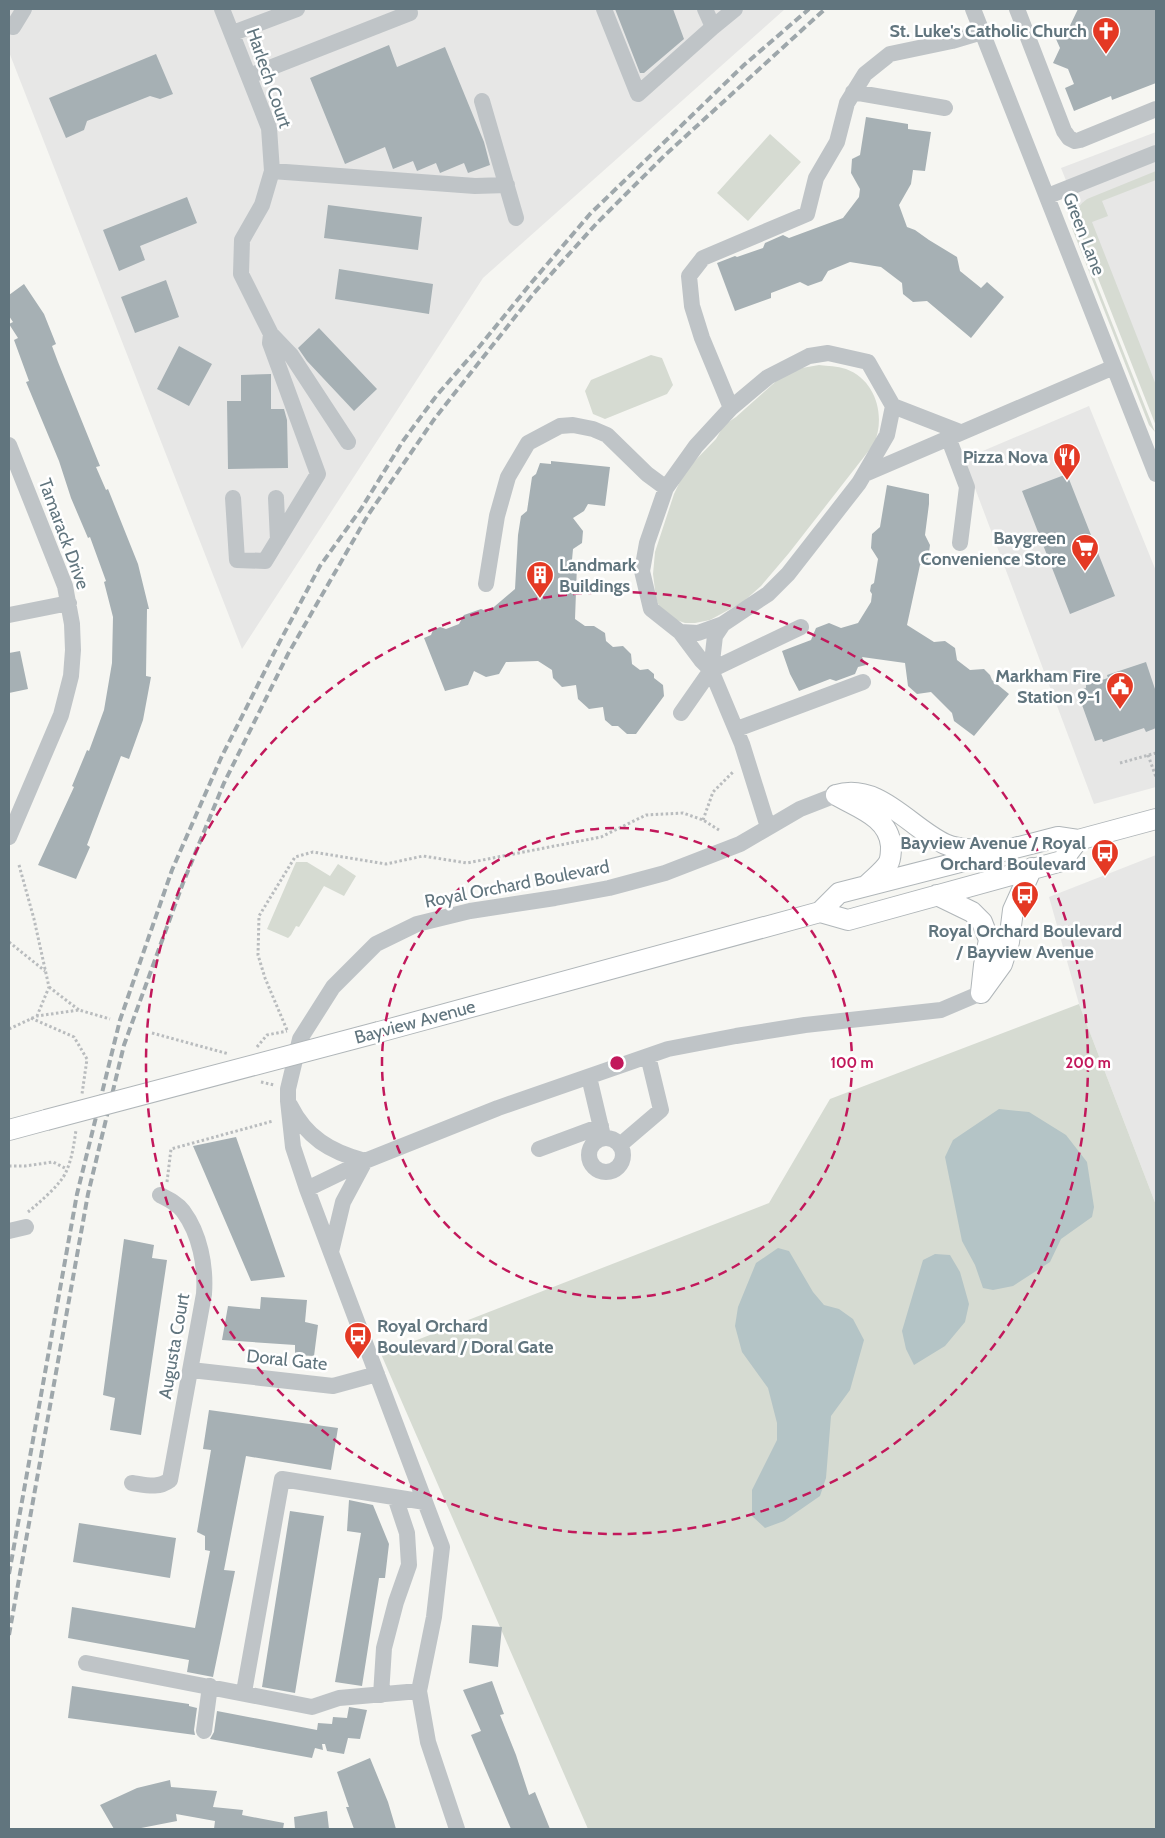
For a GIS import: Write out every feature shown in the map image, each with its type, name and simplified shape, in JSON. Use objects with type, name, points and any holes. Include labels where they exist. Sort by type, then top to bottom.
[{"type":"main road","points":[[836,794],[854,791],[874,798],[946,844],[962,849],[1006,850]]},
{"type":"main road","points":[[836,794],[853,805],[870,812],[887,831],[890,846],[889,862],[867,885]]},
{"type":"main road","name":"Bayview Avenue","points":[[9,1130],[820,912],[839,893],[867,885],[1058,836],[1078,840],[1156,819]]},
{"type":"main road","points":[[820,912],[848,920],[1062,861],[1078,840]]},
{"type":"main road","points":[[981,993],[1002,964],[1009,942],[1013,910],[1032,868]]},
{"type":"main road","points":[[938,895],[972,912],[982,922],[989,940],[981,993]]},
{"type":"street","points":[[13,27],[24,9]]},
{"type":"street","name":"Harlech Court","points":[[222,9],[269,128],[272,171],[262,205],[242,240],[241,274],[271,334]]},
{"type":"street","points":[[232,33],[297,9]]},
{"type":"street","points":[[604,9],[638,94],[735,9]]},
{"type":"street","points":[[705,9],[713,27]]},
{"type":"street","name":"Green Lane","points":[[973,9],[1156,474]]},
{"type":"street","points":[[1017,9],[1064,131],[1069,138],[1074,141],[1080,140],[1156,108]]},
{"type":"street","points":[[249,76],[410,13]]},
{"type":"street","points":[[731,408],[702,338],[692,306],[689,276],[703,258],[807,214],[816,178],[837,142],[847,103],[865,74],[890,54],[952,41],[982,32]]},
{"type":"street","points":[[853,92],[945,108]]},
{"type":"street","points":[[482,102],[516,218]]},
{"type":"street","points":[[1048,196],[1156,153]]},
{"type":"street","points":[[272,171],[475,186],[507,184]]},
{"type":"street","points":[[271,334],[291,354],[348,442]]},
{"type":"street","points":[[233,498],[237,560],[265,561],[318,474],[270,342],[271,334]]},
{"type":"street","points":[[768,828],[737,730],[710,670],[700,660],[680,632],[651,609],[642,571],[647,543],[666,488],[696,446],[731,408],[768,377],[809,356],[828,353],[868,362],[893,406],[954,435]]},
{"type":"street","points":[[865,474],[1114,367]]},
{"type":"street","points":[[680,632],[698,633],[723,624],[768,594],[788,574],[865,474],[887,435],[893,406]]},
{"type":"street","points":[[486,584],[497,516],[508,477],[528,443],[560,426],[573,425],[593,429],[607,435],[647,474],[666,488]]},
{"type":"street","points":[[954,435],[967,486],[960,543]]},
{"type":"street","name":"Tamarack Drive","points":[[9,445],[60,571],[69,603],[73,650],[71,676],[61,715],[9,837]]},
{"type":"street","points":[[276,498],[278,540]]},
{"type":"street","points":[[9,615],[69,603]]},
{"type":"street","points":[[681,713],[710,670],[715,636],[723,624]]},
{"type":"street","points":[[710,670],[801,627]]},
{"type":"street","points":[[737,730],[863,682]]},
{"type":"street","name":"Royal Orchard Boulevard","points":[[457,1829],[428,1742],[419,1691],[434,1617],[442,1547],[307,1189],[293,1147],[288,1088],[294,1035],[333,987],[376,944],[417,924],[470,911],[609,888],[665,873],[740,844],[800,809],[836,794]]},
{"type":"street","points":[[307,1189],[365,1161],[498,1108],[668,1049],[805,1025],[942,1010],[981,993]]},
{"type":"street","points":[[620,1145],[661,1110],[648,1056]]},
{"type":"street","points":[[589,1077],[602,1132],[620,1145],[624,1155],[620,1166],[610,1172],[599,1170],[590,1162],[590,1150],[602,1132]]},
{"type":"street","points":[[288,1102],[296,1117],[317,1140],[339,1152],[365,1161]]},
{"type":"street","points":[[539,1149],[602,1132]]},
{"type":"street","points":[[331,1252],[343,1202],[365,1161]]},
{"type":"street","name":"Augusta Court","points":[[132,1483],[154,1486],[163,1485],[170,1480],[204,1294],[205,1275],[202,1254],[190,1224],[182,1210],[162,1196]]},
{"type":"street","points":[[9,1231],[26,1227]]},
{"type":"street","name":"Doral Gate","points":[[191,1370],[333,1386],[377,1374]]},
{"type":"street","points":[[244,1692],[282,1479],[425,1502]]},
{"type":"street","points":[[381,1694],[384,1648],[396,1602],[409,1565],[407,1533],[394,1497]]},
{"type":"street","points":[[86,1663],[244,1692],[312,1707],[339,1698],[419,1691]]},
{"type":"street","points":[[204,1730],[210,1686]]},
{"type":"path","points":[[1120,762],[1156,753]]},
{"type":"path","points":[[1148,755],[1156,777]]},
{"type":"path","points":[[704,820],[713,792],[736,770]]},
{"type":"path","points":[[252,1052],[267,1035],[294,1035],[265,978],[258,955],[259,916],[295,857],[314,852],[386,864],[423,856],[468,862],[601,837],[646,815],[683,813],[704,820],[719,830]]},
{"type":"path","points":[[18,864],[34,919],[49,987],[37,1016]]},
{"type":"path","points":[[9,942],[45,971]]},
{"type":"path","points":[[49,987],[79,1010],[110,1019]]},
{"type":"path","points":[[9,1029],[37,1016],[79,1010]]},
{"type":"path","points":[[152,1033],[238,1056]]},
{"type":"path","points":[[162,1196],[170,1149],[273,1121]]},
{"type":"path","points":[[9,1166],[53,1162],[68,1169]]},
{"type":"shaded area","points":[[9,9],[785,9],[483,278],[242,649],[9,52]]},
{"type":"shaded area","points":[[1156,132],[1156,404],[1061,168]]},
{"type":"shaded area","points":[[770,134],[801,162],[748,221],[717,193]]},
{"type":"shaded area","points":[[1156,171],[1156,180],[1102,201],[1108,216],[1092,222],[1156,385],[1156,426],[1076,222],[1075,215],[1077,209],[1087,199]]},
{"type":"shaded area","points":[[1073,224],[1155,432],[1149,425],[1072,228]]},
{"type":"shaded area","points":[[651,355],[662,358],[673,385],[667,394],[605,419],[593,414],[585,391],[591,380]]},
{"type":"shaded area","points":[[819,365],[846,369],[865,381],[876,400],[878,411],[879,422],[874,444],[789,553],[761,586],[743,602],[710,620],[685,623],[670,618],[661,612],[656,598],[653,574],[655,552],[674,494],[685,471],[716,439],[724,425],[736,417],[782,376],[802,368]]},
{"type":"shaded area","points":[[1089,406],[1156,571],[1156,787],[1094,804],[964,459]]},
{"type":"shaded area","points":[[1156,855],[1156,1205],[1079,1004],[1049,897]]},
{"type":"shaded area","points":[[296,862],[307,862],[330,876],[338,864],[356,876],[344,896],[324,886],[299,927],[296,926],[288,938],[267,929]]},
{"type":"shaded area","points":[[1079,1004],[1156,1205],[1156,1829],[588,1829],[381,1354],[769,1203],[830,1099]]},
{"type":"shaded area","points":[[999,1109],[1029,1112],[1066,1135],[1087,1162],[1094,1207],[1092,1217],[1061,1239],[1050,1262],[1013,1286],[993,1290],[983,1288],[975,1265],[962,1241],[945,1157],[953,1140]]},
{"type":"shaded area","points":[[778,1248],[789,1251],[813,1292],[824,1305],[839,1309],[853,1319],[864,1340],[850,1390],[831,1416],[826,1478],[820,1496],[784,1521],[765,1528],[752,1516],[752,1490],[777,1440],[777,1423],[768,1388],[742,1352],[735,1326],[738,1307],[756,1263]]},
{"type":"shaded area","points":[[935,1254],[950,1255],[960,1272],[969,1304],[965,1322],[945,1346],[914,1365],[906,1349],[902,1331],[923,1260]]},
{"type":"building","points":[[615,9],[673,9],[684,39],[644,73],[640,73]]},
{"type":"building","name":"St. Luke's Catholic Church","points":[[1078,9],[1156,9],[1156,83],[1112,100],[1111,96],[1074,111],[1065,88],[1074,84],[1068,69],[1053,63],[1060,48],[1056,39],[1065,36]]},
{"type":"building","points":[[389,45],[397,67],[445,47],[484,142],[490,165],[468,173],[464,163],[440,173],[436,163],[417,171],[413,161],[393,169],[385,147],[345,164],[310,78]]},
{"type":"building","points":[[156,54],[173,94],[160,99],[150,96],[87,121],[84,130],[66,138],[49,98]]},
{"type":"building","points":[[866,117],[908,124],[908,129],[931,132],[925,171],[913,170],[911,184],[899,205],[907,227],[915,230],[957,257],[960,271],[981,288],[987,282],[1004,297],[971,338],[927,301],[913,302],[903,294],[902,283],[881,267],[850,262],[828,271],[822,281],[808,286],[800,282],[771,293],[771,298],[735,311],[717,263],[763,248],[765,243],[783,235],[789,238],[843,218],[859,197],[860,189],[851,173],[852,159],[860,155]]},
{"type":"building","points":[[187,197],[197,223],[140,246],[145,260],[119,271],[103,230]]},
{"type":"building","points":[[328,205],[422,217],[418,250],[324,238]]},
{"type":"building","points":[[339,269],[433,284],[429,314],[335,299]]},
{"type":"building","points":[[166,280],[179,317],[135,333],[121,297]]},
{"type":"building","points":[[24,284],[44,314],[56,344],[52,346],[100,466],[96,467],[106,490],[108,489],[138,564],[149,609],[147,609],[146,676],[151,677],[143,720],[129,759],[121,756],[87,845],[90,847],[76,879],[38,865],[74,787],[72,786],[87,750],[89,751],[104,710],[112,663],[113,617],[104,582],[106,581],[90,537],[88,538],[71,498],[59,461],[26,382],[29,381],[14,340],[18,338],[9,324],[13,322],[9,316],[9,295]]},
{"type":"building","points":[[319,328],[377,389],[354,411],[307,361],[298,348]]},
{"type":"building","points":[[179,346],[212,364],[189,406],[157,389]]},
{"type":"building","points":[[271,374],[271,409],[284,409],[287,420],[288,468],[228,469],[227,401],[241,401],[241,375]]},
{"type":"building","name":"Landmark Buildings","points":[[551,461],[610,467],[605,506],[588,504],[584,511],[573,518],[583,531],[582,543],[573,549],[572,560],[577,565],[575,619],[585,626],[594,626],[605,633],[606,641],[613,647],[623,646],[631,654],[632,664],[640,670],[648,669],[654,674],[654,678],[663,685],[664,696],[636,734],[627,734],[618,726],[612,726],[605,720],[603,707],[589,709],[578,699],[576,685],[562,687],[553,678],[552,670],[538,661],[506,662],[499,674],[486,677],[474,671],[468,685],[445,691],[424,638],[440,627],[446,629],[459,624],[464,615],[481,609],[488,612],[515,589],[521,516],[527,511],[532,477],[536,474],[540,463],[551,464]]},
{"type":"building","points":[[1067,474],[1115,596],[1070,614],[1022,491]]},
{"type":"building","points":[[887,485],[929,494],[925,535],[930,545],[928,559],[920,565],[907,625],[934,642],[945,641],[955,648],[957,660],[970,670],[984,669],[992,680],[1009,694],[974,736],[954,721],[952,713],[931,692],[917,694],[908,686],[905,663],[862,657],[866,665],[858,667],[855,674],[836,681],[830,679],[799,691],[790,674],[782,651],[811,640],[816,628],[829,623],[841,628],[858,623],[871,602],[872,594],[870,591],[871,585],[874,583],[878,559],[871,548],[872,534],[880,527]]},
{"type":"building","points":[[20,651],[28,689],[9,693],[9,653]]},
{"type":"building","name":"Markham Fire Station 9-1","points":[[1146,662],[1156,692],[1156,728],[1146,732],[1144,728],[1103,742],[1102,739],[1095,741],[1077,691],[1086,688],[1086,685],[1108,678],[1107,675]]},
{"type":"building","points":[[236,1137],[285,1277],[251,1281],[193,1146]]},
{"type":"building","points":[[124,1239],[154,1245],[152,1258],[167,1260],[141,1435],[110,1430],[115,1398],[103,1395]]},
{"type":"building","points":[[261,1297],[307,1300],[305,1322],[318,1325],[314,1356],[295,1355],[295,1345],[222,1340],[228,1306],[260,1309]]},
{"type":"building","points":[[209,1410],[338,1428],[331,1470],[246,1456],[224,1570],[235,1571],[213,1677],[187,1672],[189,1660],[68,1638],[72,1607],[195,1628],[210,1551],[205,1550],[205,1536],[197,1532],[211,1450],[203,1449]]},
{"type":"building","points":[[349,1500],[373,1505],[389,1544],[385,1578],[379,1578],[362,1686],[335,1682],[361,1533],[347,1531]]},
{"type":"building","points":[[290,1511],[324,1516],[295,1693],[262,1687]]},
{"type":"building","points":[[79,1523],[176,1538],[170,1578],[73,1562]]},
{"type":"building","points":[[472,1625],[502,1627],[498,1667],[469,1663]]},
{"type":"building","points":[[492,1681],[504,1714],[500,1715],[529,1795],[535,1792],[550,1829],[511,1829],[471,1735],[481,1731],[463,1690]]},
{"type":"building","points":[[72,1686],[189,1704],[189,1706],[197,1708],[195,1735],[68,1718]]},
{"type":"building","points":[[349,1707],[367,1710],[360,1739],[348,1738],[344,1754],[327,1751],[325,1744],[322,1744],[323,1750],[315,1748],[312,1758],[210,1739],[214,1732],[217,1711],[317,1730],[318,1723],[332,1724],[333,1717],[347,1718]]},
{"type":"building","points":[[370,1758],[388,1802],[396,1829],[354,1829],[337,1772]]},
{"type":"building","points":[[170,1780],[171,1787],[217,1791],[213,1807],[243,1810],[242,1815],[284,1823],[283,1829],[214,1829],[215,1821],[176,1814],[177,1821],[136,1829],[114,1829],[100,1805],[137,1788]]},
{"type":"building","points":[[327,1811],[329,1829],[295,1829],[294,1817]]},
{"type":"railway","points":[[9,1574],[77,1194],[120,1020],[172,870],[221,758],[278,645],[320,566],[361,509],[403,441],[437,395],[590,214],[744,65],[809,9]]},
{"type":"railway","points":[[9,1635],[88,1194],[124,1045],[183,883],[224,783],[288,654],[368,515],[435,418],[534,293],[596,224],[664,156],[825,9]]},
{"type":"place","name":"St. Luke's Catholic Church","points":[[1106,55]]},
{"type":"place","name":"Pizza Nova","points":[[1067,481]]},
{"type":"place","name":"Baygreen Convenience Store","points":[[1085,572]]},
{"type":"place","name":"Landmark Buildings","points":[[540,599]]},
{"type":"place","name":"Markham Fire Station 9-1","points":[[1120,710]]},
{"type":"place","name":"Bayview Avenue / Royal Orchard Boulevard","points":[[1105,877]]},
{"type":"place","name":"Royal Orchard Boulevard / Bayview Avenue","points":[[1025,919]]},
{"type":"place","name":"Royal Orchard Boulevard / Doral Gate","points":[[358,1360]]}]
